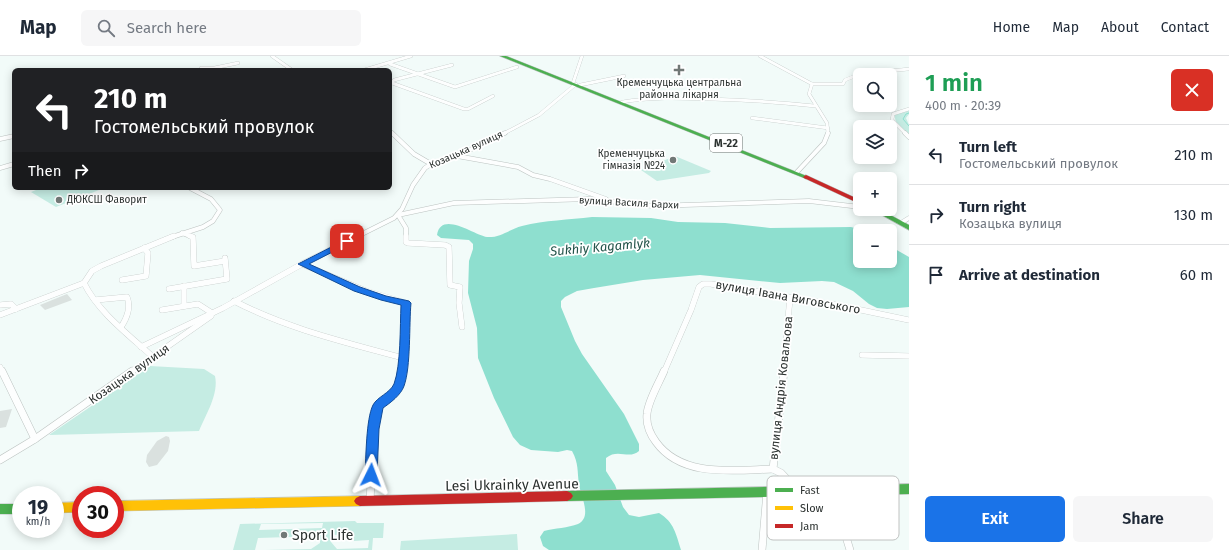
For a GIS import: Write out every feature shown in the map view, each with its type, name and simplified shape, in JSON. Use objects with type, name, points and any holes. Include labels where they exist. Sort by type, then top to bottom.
[{"type":"main road","name":"М-22","points":[[502,56],[577,84],[798,172],[853,199]]},
{"type":"main road","points":[[888,216],[909,228]]},
{"type":"main road","name":"Lesi Ukrainky Avenue","points":[[899,489],[909,489]]},
{"type":"main road","name":"Lesi Ukrainky Avenue","points":[[124,506],[767,492]]},
{"type":"main road","points":[[0,509],[12,509]]},
{"type":"street","points":[[272,56],[289,68]]},
{"type":"street","points":[[373,68],[390,64],[411,56]]},
{"type":"street","points":[[582,56],[577,84],[624,76]]},
{"type":"street","points":[[760,56],[812,84],[843,84],[845,80],[860,74],[909,70]]},
{"type":"street","points":[[201,68],[214,68],[238,63]]},
{"type":"street","points":[[390,64],[455,87],[517,67]]},
{"type":"street","points":[[452,65],[394,80],[392,83],[464,109],[468,109],[493,96]]},
{"type":"street","name":"Козацька вулиця","points":[[141,346],[222,308],[302,264],[394,218],[398,215],[413,185],[425,168],[431,164],[457,156],[529,121],[547,109],[577,84]]},
{"type":"street","points":[[798,172],[818,152],[829,133],[828,128],[809,94],[812,84]]},
{"type":"street","points":[[622,102],[652,97],[679,96],[768,101],[815,106]]},
{"type":"street","points":[[909,109],[893,114],[892,120],[909,137]]},
{"type":"street","points":[[752,118],[828,128]]},
{"type":"street","points":[[392,133],[414,154],[431,164]]},
{"type":"street","points":[[0,140],[12,137]]},
{"type":"street","points":[[457,156],[518,167],[533,175],[579,189],[611,201]]},
{"type":"street","points":[[0,168],[12,165]]},
{"type":"street","points":[[153,357],[95,300],[85,289],[84,283],[88,276],[96,268],[181,233],[203,227],[213,221],[220,210],[218,205],[210,198],[194,190]]},
{"type":"street","name":"вулиця Василя Бархи","points":[[398,215],[440,205],[472,202],[589,199],[642,206],[809,202],[853,206]]},
{"type":"street","points":[[398,215],[404,224],[406,242],[445,244],[449,247],[450,284],[460,288],[459,303],[462,327]]},
{"type":"street","points":[[901,223],[909,218]]},
{"type":"street","points":[[169,289],[227,279],[225,260],[194,266],[193,237],[181,233]]},
{"type":"street","points":[[144,248],[148,253],[145,284]]},
{"type":"street","points":[[302,264],[357,289],[384,298],[406,303],[403,358],[399,386],[378,406],[374,429],[370,501]]},
{"type":"street","points":[[122,280],[146,276]]},
{"type":"street","points":[[0,316],[84,283]]},
{"type":"street","name":"вулиця Івана Виговського","points":[[773,469],[701,468],[679,463],[667,456],[652,438],[648,429],[646,419],[647,411],[700,286],[703,284],[711,284],[909,320]]},
{"type":"street","points":[[184,286],[184,306]]},
{"type":"street","points":[[95,300],[127,297],[129,300],[128,312],[126,321],[121,327]]},
{"type":"street","name":"вулиця Андрія Ковальова","points":[[784,476],[773,469],[780,411],[790,298]]},
{"type":"street","points":[[234,301],[254,312],[298,330],[403,358]]},
{"type":"street","points":[[0,306],[12,304],[16,309]]},
{"type":"street","points":[[162,310],[198,304],[212,313]]},
{"type":"street","name":"Козацька вулиця","points":[[0,460],[35,439],[222,308]]},
{"type":"street","points":[[862,355],[909,356]]},
{"type":"street","points":[[0,367],[35,439]]},
{"type":"street","points":[[762,550],[767,492]]},
{"type":"street","points":[[847,540],[850,550]]},
{"type":"shaded area","points":[[909,110],[909,114],[906,118],[909,125],[909,135],[899,126],[895,114]]},
{"type":"shaded area","points":[[675,156],[711,171],[709,173],[657,181],[641,170]]},
{"type":"shaded area","name":"ДЮКСШ Фаворит","points":[[36,190],[99,190],[56,207],[31,192]]},
{"type":"shaded area","points":[[150,366],[204,369],[215,376],[216,383],[214,397],[199,431],[49,435]]},
{"type":"shaded area","name":"Sport Life","points":[[355,521],[357,523],[384,523],[383,538],[373,538],[372,550],[265,550],[311,549],[320,543],[320,536],[258,538],[255,550],[233,550],[240,524]],"holes":[[[323,523],[322,528],[259,530],[261,524]],[[353,534],[354,541],[369,540],[368,548],[337,549],[331,542],[332,535]]]},
{"type":"shaded area","points":[[517,534],[518,550],[400,550],[401,541]]},
{"type":"water","points":[[592,217],[651,218],[678,222],[725,223],[770,228],[851,227],[853,228],[853,268],[897,268],[897,250],[909,257],[909,307],[887,309],[877,308],[869,304],[853,291],[834,282],[822,281],[780,283],[700,275],[643,280],[577,291],[565,297],[561,301],[561,307],[575,341],[582,354],[624,414],[639,444],[639,451],[635,453],[615,454],[606,458],[606,471],[615,485],[623,507],[629,515],[639,517],[659,513],[668,520],[674,529],[681,550],[549,550],[543,546],[540,537],[544,531],[578,524],[585,516],[576,460],[572,451],[567,450],[558,452],[531,450],[520,445],[513,437],[494,398],[478,358],[477,328],[468,293],[469,261],[473,244],[469,240],[441,238],[437,235],[440,228],[445,224],[459,226],[487,237],[492,237],[501,235],[518,227],[548,221]]},
{"type":"building","points":[[67,294],[72,300],[45,310],[40,305]]},
{"type":"building","points":[[12,409],[6,427],[0,428],[0,411]]},
{"type":"building","points":[[166,436],[169,437],[170,441],[168,451],[157,465],[149,467],[146,462],[147,455],[157,441]]},
{"type":"waterway","name":"Sukhiy Kagamlyk","points":[[909,113],[906,114],[903,119],[909,126]]},
{"type":"traffic: fast","points":[[502,56],[806,177]]},
{"type":"traffic: fast","points":[[887,216],[909,228]]},
{"type":"traffic: fast","points":[[899,489],[909,489]]},
{"type":"traffic: fast","points":[[567,496],[767,492]]},
{"type":"traffic: fast","points":[[0,509],[12,509]]},
{"type":"traffic: slow","points":[[124,506],[360,501]]},
{"type":"traffic: slow","points":[[64,508],[72,507]]},
{"type":"traffic: jam","points":[[806,177],[853,199]]},
{"type":"traffic: jam","points":[[360,501],[567,496]]},
{"type":"place","name":"Кременчуцька центральна районна лікарня","points":[[679,70]]},
{"type":"place","name":"Кременчуцька гімназія №24","points":[[673,160]]},
{"type":"place","name":"ДЮКСШ Фаворит","points":[[59,200]]},
{"type":"place","name":"Sport Life","points":[[284,535]]},
{"type":"route","points":[[347,241],[302,264],[357,289],[384,298],[406,303],[402,369],[399,386],[378,406],[374,429],[371,475]]}]
